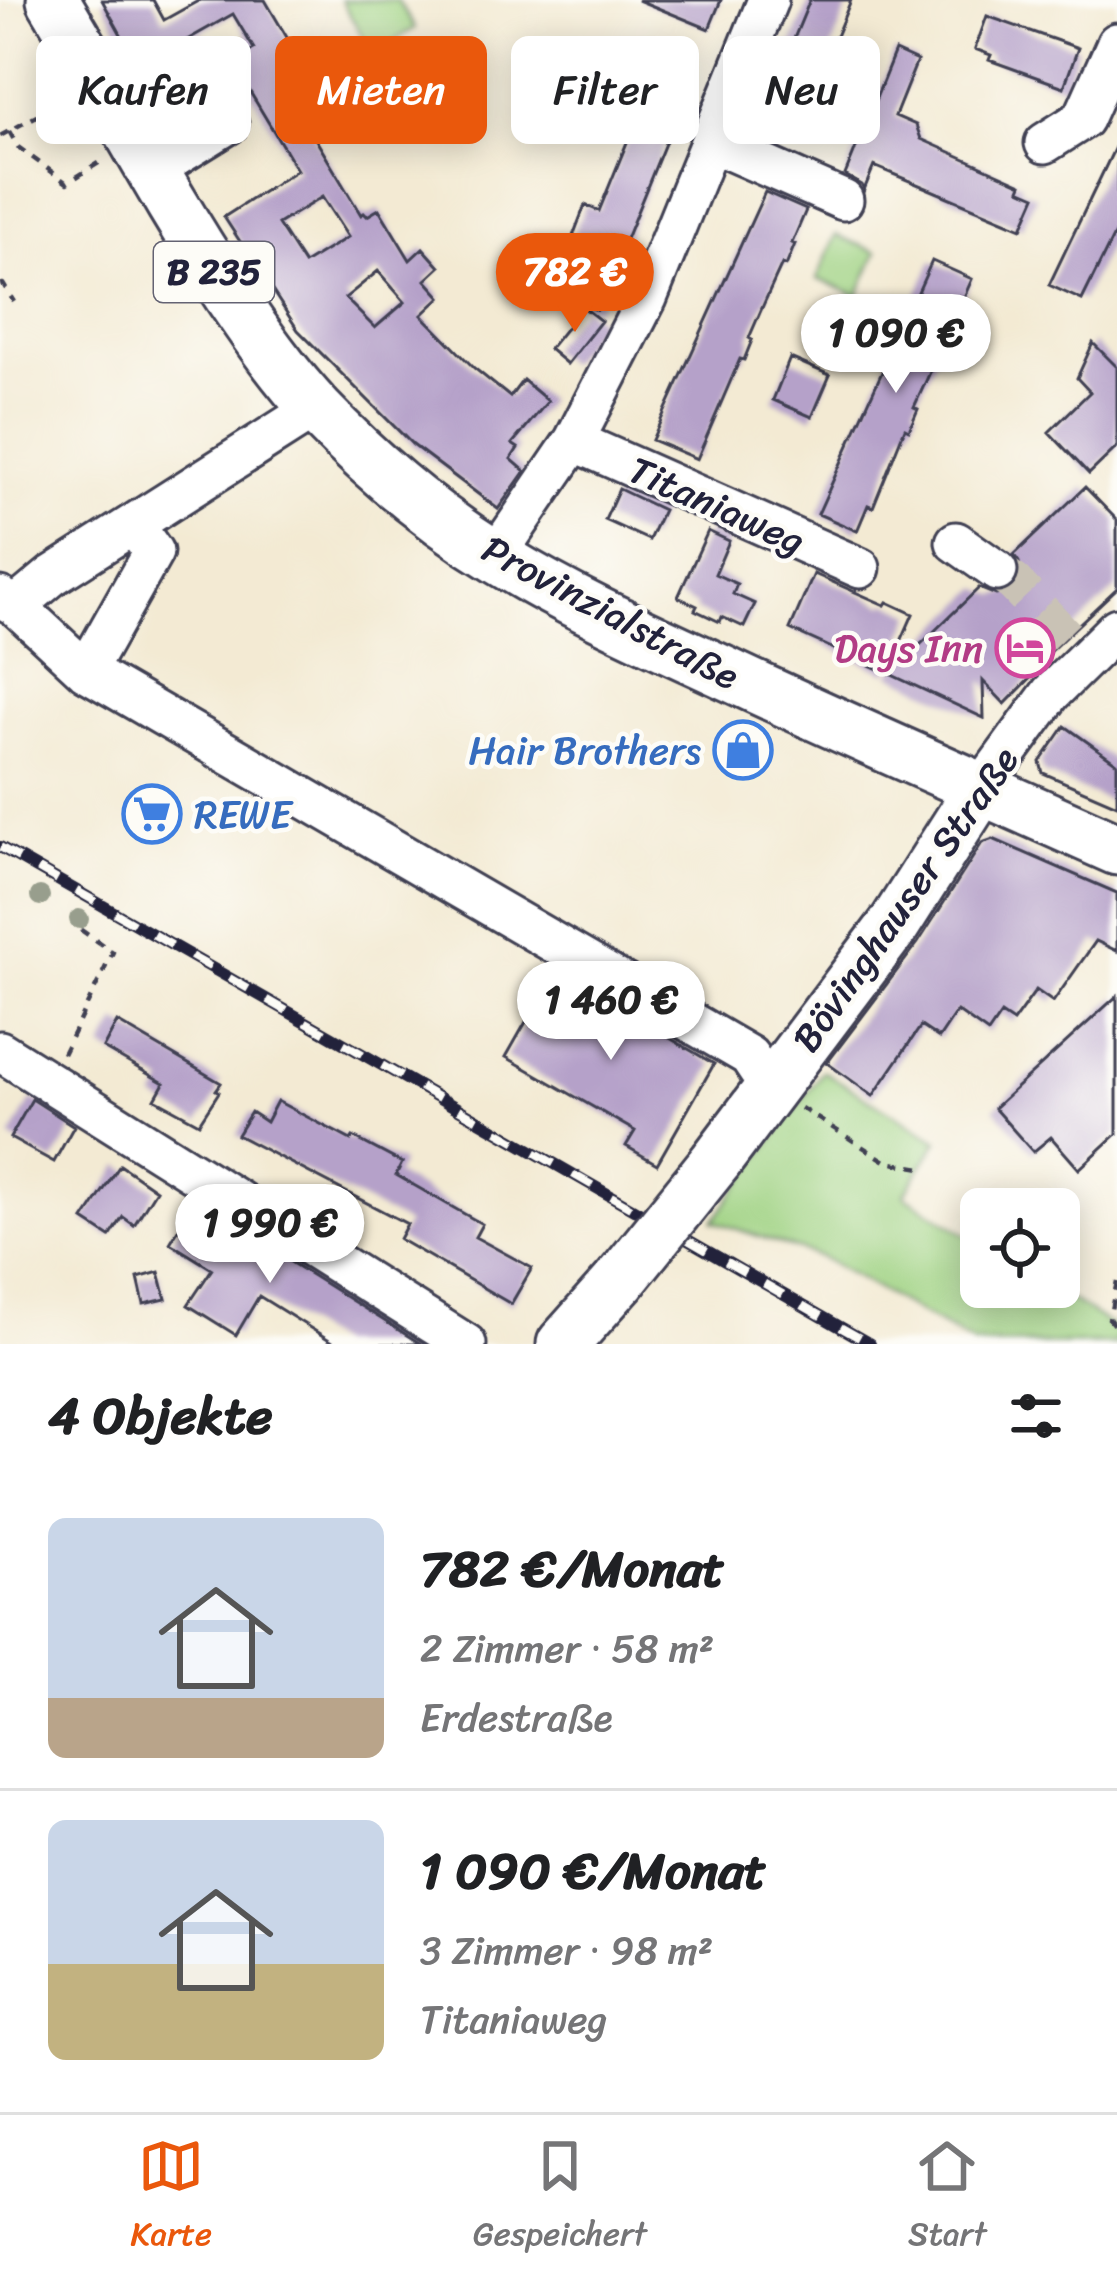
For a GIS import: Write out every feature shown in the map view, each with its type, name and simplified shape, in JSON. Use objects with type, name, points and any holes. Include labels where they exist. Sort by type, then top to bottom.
[{"type":"main road","name":"Provinzialstraße","points":[[53,0],[183,226],[253,329],[316,408],[406,491],[495,556],[570,599],[1117,849]]},
{"type":"main road","name":"Bövinghauser Straße","points":[[563,1344],[621,1279],[771,1089],[894,925],[980,790]]},
{"type":"street","points":[[495,556],[574,441],[647,298],[768,0]]},
{"type":"street","points":[[1045,143],[1083,119],[1117,43]]},
{"type":"street","points":[[711,142],[843,200]]},
{"type":"street","points":[[152,171],[196,144]]},
{"type":"street","points":[[316,408],[8,601],[86,670],[748,1056],[771,1089]]},
{"type":"street","name":"Titaniaweg","points":[[574,441],[860,568]]},
{"type":"street","points":[[86,670],[153,552],[134,524]]},
{"type":"street","points":[[956,542],[997,571]]},
{"type":"street","name":"Bövinghauser Straße","points":[[980,790],[1051,693],[1075,648],[1117,628]]},
{"type":"street","points":[[0,1051],[466,1344]]},
{"type":"path","points":[[0,136],[36,116]]},
{"type":"path","points":[[9,131],[17,147],[67,182],[102,161]]},
{"type":"path","points":[[0,285],[14,302]]},
{"type":"path","points":[[50,1081],[113,952],[78,928]]},
{"type":"path","points":[[771,1089],[887,1162],[921,1168]]},
{"type":"path","points":[[1117,1282],[1109,1319],[1117,1329]]},
{"type":"green space","points":[[341,0],[397,0],[415,28],[402,36],[362,36]]},
{"type":"green space","points":[[836,235],[877,252],[858,296],[817,279]]},
{"type":"green space","points":[[823,1071],[938,1141],[904,1195],[960,1231],[960,1308],[1080,1306],[1117,1329],[1117,1344],[974,1344],[820,1257],[713,1221]]},
{"type":"building","points":[[102,0],[153,0],[164,20],[200,0],[265,0],[286,36],[275,36],[275,133],[251,94],[251,36],[246,36],[233,14],[194,36],[122,36]]},
{"type":"building","points":[[638,0],[721,0],[709,29]]},
{"type":"building","points":[[810,0],[851,0],[836,36],[795,36]]},
{"type":"building","points":[[987,16],[1078,48],[1064,87],[989,60],[991,55],[975,49]]},
{"type":"building","points":[[895,51],[917,61],[895,116],[916,125],[921,139],[1022,184],[1020,189],[1036,196],[1022,228],[874,166],[864,190],[845,175],[858,144],[880,144],[880,88]]},
{"type":"building","points":[[1117,143],[1117,229],[1082,300],[1049,285]]},
{"type":"building","points":[[281,144],[318,144],[361,215],[379,209],[410,260],[423,248],[440,267],[426,280],[441,297],[422,315],[510,397],[523,380],[548,401],[512,444],[518,448],[511,459],[525,471],[498,509],[413,445],[298,330],[224,217],[297,170]],"holes":[[[322,197],[348,237],[304,264],[278,224]],[[378,271],[405,302],[375,328],[345,298]]]},
{"type":"building","points":[[626,144],[665,144],[597,310],[552,291],[585,205],[599,211]]},
{"type":"building","points":[[765,192],[806,210],[786,266],[782,264],[697,459],[652,440]]},
{"type":"building","points":[[932,261],[972,279],[958,311],[962,313],[914,407],[918,409],[909,430],[905,428],[873,507],[868,505],[857,531],[818,514]]},
{"type":"building","points":[[583,307],[601,321],[567,364],[549,349]]},
{"type":"building","points":[[1093,343],[1117,367],[1117,447],[1089,474],[1049,432],[1090,392],[1077,378]]},
{"type":"building","points":[[790,358],[830,375],[812,417],[773,400]]},
{"type":"building","points":[[1085,487],[1117,520],[1117,588],[1043,658],[1046,662],[1005,704],[983,681],[984,718],[890,674],[979,588],[996,595],[1016,586],[1021,572],[1014,555]]},
{"type":"building","points":[[619,489],[663,510],[649,540],[605,520]]},
{"type":"building","points":[[708,531],[729,541],[715,574],[737,584],[733,594],[755,604],[744,627],[722,617],[720,622],[678,597]]},
{"type":"building","points":[[814,574],[913,614],[887,673],[790,629]]},
{"type":"building","points":[[1065,726],[1117,763],[1117,805],[1043,773],[1040,762]]},
{"type":"building","points":[[993,839],[1117,893],[1117,951],[1096,941],[1053,1002],[1036,990],[1013,1022],[1001,1014],[988,1033],[957,1011],[939,1038],[921,1026],[873,1096],[827,1063],[918,943],[982,843]]},
{"type":"building","points":[[555,971],[714,1064],[657,1164],[626,1146],[635,1131],[506,1057]]},
{"type":"building","points":[[1117,996],[1117,1134],[1079,1169],[1051,1137],[1033,1152],[994,1108]]},
{"type":"building","points":[[117,1022],[221,1083],[199,1123],[155,1099],[164,1083],[103,1048]]},
{"type":"building","points":[[32,1099],[74,1126],[54,1162],[10,1138]]},
{"type":"building","points":[[277,1101],[402,1163],[396,1175],[482,1224],[475,1237],[532,1268],[511,1304],[399,1239],[407,1224],[237,1135],[251,1112],[266,1122]]},
{"type":"building","points":[[120,1165],[156,1190],[134,1225],[123,1217],[110,1237],[84,1220]]},
{"type":"building","points":[[195,1202],[421,1344],[336,1344],[259,1296],[236,1335],[188,1305],[212,1269],[170,1243]]},
{"type":"building","points":[[159,1272],[166,1299],[144,1304],[138,1278]]},
{"type":"tunnel","points":[[997,571],[1065,637]]},
{"type":"railway","points":[[0,847],[870,1344]]},
{"type":"place","name":"Days Inn","points":[[1025,648]]},
{"type":"place","name":"Hair Brothers","points":[[743,750]]},
{"type":"place","name":"REWE","points":[[152,814]]}]
